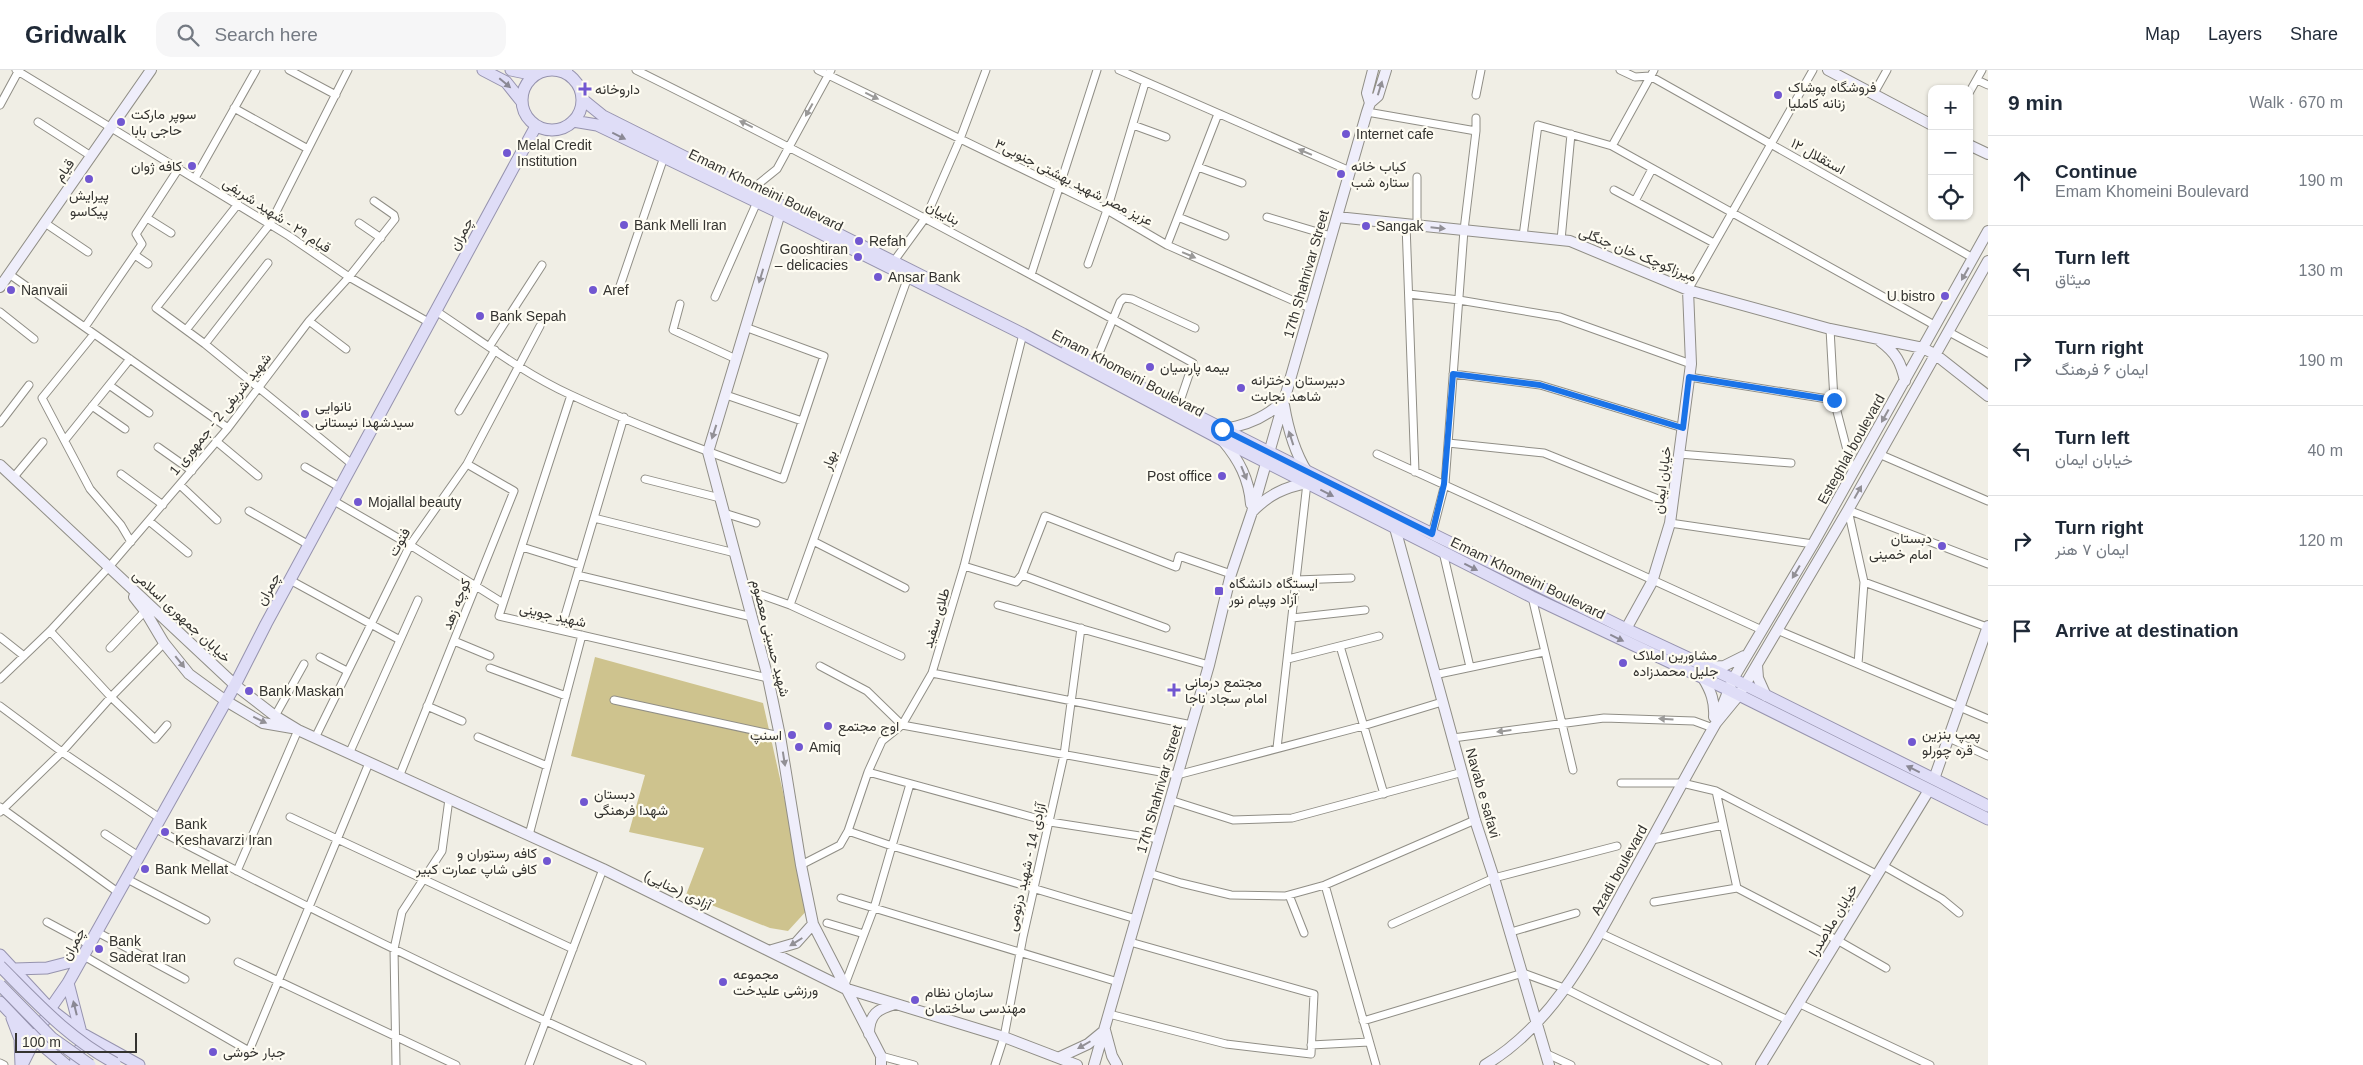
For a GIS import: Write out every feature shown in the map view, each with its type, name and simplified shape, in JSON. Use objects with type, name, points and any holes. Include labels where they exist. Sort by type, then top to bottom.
[{"type":"main road","name":"قیام","points":[[0,287],[150,70]]},
{"type":"main road","points":[[483,70],[506,82],[522,102],[529,120],[536,126],[556,130],[573,121],[578,115],[582,99],[577,84],[566,72],[550,70],[535,75],[511,70]]},
{"type":"main road","name":"17th Shahrivar Street","points":[[1094,1065],[1209,665],[1230,574],[1252,512],[1368,107],[1367,94],[1373,70]]},
{"type":"main road","name":"17th Shahrivar Street","points":[[1368,107],[1378,96],[1386,70]]},
{"type":"main road","points":[[1828,70],[1928,123]]},
{"type":"main road","points":[[522,102],[525,87],[535,75]]},
{"type":"main road","name":"Emam Khomeini Boulevard","points":[[582,99],[603,116],[1095,363],[1178,407],[1222,434]]},
{"type":"main road","name":"Emam Khomeini Boulevard","points":[[573,121],[597,125],[780,213],[1222,434],[1398,525],[1418,533],[1443,552],[1532,597],[1727,689],[1988,819]]},
{"type":"main road","name":"چمران","points":[[22,1065],[50,1009],[90,945],[236,685],[290,580],[536,126]]},
{"type":"main road","points":[[1973,147],[1988,154]]},
{"type":"main road","points":[[708,452],[780,213]]},
{"type":"main road","name":"میرزاکوچک خان جنگلی","points":[[1337,217],[1570,241],[1688,290],[1830,329],[1924,348],[1936,355]]},
{"type":"main road","name":"Esteghlal boulevard","points":[[1727,689],[1813,544],[1988,231]]},
{"type":"main road","name":"Esteghlal boulevard","points":[[1739,695],[1848,510],[1988,263]]},
{"type":"main road","name":"خیابان ایمان","points":[[1626,630],[1652,582],[1670,523],[1691,364],[1688,290]]},
{"type":"main road","points":[[1878,339],[1894,351],[1901,364],[1905,381]]},
{"type":"main road","points":[[1936,355],[1988,396]]},
{"type":"main road","points":[[1283,401],[1291,438],[1307,477],[1271,495],[1252,512],[1250,492],[1244,473],[1222,434],[1262,418],[1283,401]]},
{"type":"main road","name":"شهید حسینی معصوم","points":[[708,452],[768,678],[780,736],[801,865],[814,924],[881,1060]]},
{"type":"main road","name":"خیابان جمهوری اسلامی","points":[[0,465],[236,685]]},
{"type":"main road","name":"Navab e safavi","points":[[1398,525],[1434,675],[1463,772],[1475,820],[1511,932],[1536,1025],[1549,1065]]},
{"type":"main road","name":"Emam Khomeini Boulevard","points":[[1418,533],[1432,534],[1626,630],[1733,678],[1988,806]]},
{"type":"main road","name":"خیابان جمهوری اسلامی","points":[[109,567],[145,611],[164,643],[189,674],[226,701]]},
{"type":"main road","points":[[1934,779],[1988,626]]},
{"type":"main road","points":[[1709,668],[1734,663],[1747,654]]},
{"type":"main road","points":[[1757,664],[1758,678],[1766,696]]},
{"type":"main road","points":[[1703,678],[1711,691],[1715,725]]},
{"type":"main road","name":"آزادی (حنایی)","points":[[236,685],[275,716],[298,730],[602,868],[772,950],[844,988],[1004,1037],[1077,1065]]},
{"type":"main road","name":"Azadi boulevard","points":[[1715,725],[1727,689]]},
{"type":"main road","name":"Azadi boulevard","points":[[1485,1065],[1536,1025],[1564,988],[1600,934],[1715,725],[1739,695]]},
{"type":"main road","name":"آزادی (حنایی)","points":[[226,701],[263,723],[298,730]]},
{"type":"main road","name":"خیابان ملاصدرا","points":[[1761,1065],[1929,790]]},
{"type":"main road","points":[[772,950],[780,950],[796,943],[803,938],[814,924]]},
{"type":"main road","points":[[0,955],[50,1009],[94,1042],[139,1065]]},
{"type":"main road","points":[[14,969],[47,968],[83,957]]},
{"type":"main road","points":[[0,966],[61,1027],[82,1044],[120,1065]]},
{"type":"main road","points":[[2,1004],[18,996],[21,991],[23,978]]},
{"type":"main road","points":[[68,983],[81,1033]]},
{"type":"main road","points":[[0,985],[52,1038],[90,1065]]},
{"type":"main road","points":[[2,1004],[36,1040],[66,1065]]},
{"type":"main road","points":[[2,1004],[20,1039],[22,1065]]},
{"type":"main road","points":[[870,1035],[872,1017],[878,1010],[896,1004]]},
{"type":"main road","points":[[1062,1059],[1088,1044],[1105,1030],[1112,1056],[1117,1065]]},
{"type":"main road","points":[[75,1065],[77,1052],[86,1044],[94,1042]]},
{"type":"street","name":"قیام ۲۹ - شهید شریفی","points":[[18,70],[270,224],[349,277],[430,323]]},
{"type":"street","points":[[0,105],[18,70]]},
{"type":"street","points":[[194,178],[256,70]]},
{"type":"street","points":[[289,70],[336,95]]},
{"type":"street","points":[[186,330],[270,224],[348,70]]},
{"type":"street","name":"بناییان","points":[[636,70],[790,146],[926,217],[1193,363],[1178,407]]},
{"type":"street","name":"عزیز مصر شهید بهشتی جنوبی۳","points":[[818,70],[830,72],[960,139],[1107,210],[1167,245],[1310,308]]},
{"type":"street","points":[[894,261],[926,217],[960,139],[986,70]]},
{"type":"street","points":[[1031,275],[1097,70]]},
{"type":"street","points":[[1119,70],[1350,171]]},
{"type":"street","points":[[1476,95],[1481,70]]},
{"type":"street","points":[[1620,70],[1635,77],[1652,73]]},
{"type":"street","points":[[1688,290],[1730,213],[1813,70]]},
{"type":"street","points":[[1873,95],[1887,70]]},
{"type":"street","points":[[1973,86],[1982,70]]},
{"type":"street","points":[[751,190],[777,169],[830,72]]},
{"type":"street","points":[[1612,146],[1652,73]]},
{"type":"street","name":"استقلال ۱۲","points":[[1652,73],[1770,144],[1973,258]]},
{"type":"street","points":[[1977,80],[1988,86]]},
{"type":"street","points":[[1088,264],[1107,210],[1145,83]]},
{"type":"street","points":[[1368,107],[1476,131]]},
{"type":"street","points":[[234,108],[308,149]]},
{"type":"street","points":[[1167,245],[1218,114]]},
{"type":"street","points":[[1432,534],[1444,484],[1464,230],[1476,118]]},
{"type":"street","points":[[38,122],[91,156]]},
{"type":"street","points":[[1133,125],[1166,138]]},
{"type":"street","points":[[1523,236],[1538,125],[1612,146],[1936,326]]},
{"type":"street","points":[[1561,240],[1570,134]]},
{"type":"street","points":[[620,286],[664,157]]},
{"type":"street","points":[[1198,167],[1242,183]]},
{"type":"street","points":[[85,327],[142,244],[136,234],[180,168]]},
{"type":"street","points":[[1635,201],[1652,169]]},
{"type":"street","points":[[1417,177],[1417,225]]},
{"type":"street","points":[[1614,190],[1714,243]]},
{"type":"street","name":"شهید شریفی 2 - جمهوری 1","points":[[0,679],[50,631],[163,505],[228,428],[309,321],[381,238],[394,219],[394,215],[374,201]]},
{"type":"street","points":[[715,296],[757,202]]},
{"type":"street","points":[[238,204],[156,308],[205,344],[353,465]]},
{"type":"street","points":[[1178,217],[1225,236]]},
{"type":"street","points":[[1267,217],[1331,236]]},
{"type":"street","points":[[147,218],[171,233]]},
{"type":"street","points":[[44,223],[88,252]]},
{"type":"street","points":[[359,223],[381,238]]},
{"type":"street","points":[[1406,224],[1415,472]]},
{"type":"street","points":[[135,254],[148,264]]},
{"type":"street","points":[[205,344],[268,263]]},
{"type":"street","points":[[459,411],[492,348],[542,266]]},
{"type":"street","points":[[9,274],[228,428]]},
{"type":"street","name":"بهار","points":[[790,605],[908,277]]},
{"type":"street","points":[[1409,294],[1459,300],[1560,317],[1691,364]]},
{"type":"street","points":[[1095,363],[1120,302],[1124,298],[1132,299],[1195,328]]},
{"type":"street","points":[[680,304],[673,330],[736,360]]},
{"type":"street","points":[[436,311],[519,367],[571,395],[708,452],[782,479],[824,356],[745,327]]},
{"type":"street","points":[[0,312],[34,339]]},
{"type":"street","points":[[309,321],[346,349]]},
{"type":"street","name":"فتوت","points":[[315,738],[410,545],[467,464],[540,326]]},
{"type":"street","points":[[1830,329],[1834,400],[1853,473]]},
{"type":"street","points":[[1949,332],[1988,354]]},
{"type":"street","points":[[94,334],[42,398],[90,489],[121,525],[131,542]]},
{"type":"street","name":"طلای سفید","points":[[801,865],[840,845],[848,831],[868,772],[882,741],[902,725],[932,673],[964,566],[1023,334]]},
{"type":"street","points":[[65,440],[130,359]]},
{"type":"street","points":[[1453,374],[1540,385],[1683,428]]},
{"type":"street","points":[[1689,377],[1834,400]]},
{"type":"street","points":[[0,423],[29,386]]},
{"type":"street","points":[[109,386],[149,413]]},
{"type":"street","name":"شهید جوینی","points":[[571,395],[498,616],[768,678]]},
{"type":"street","points":[[726,395],[802,421]]},
{"type":"street","points":[[92,406],[126,429]]},
{"type":"street","points":[[561,629],[624,417]]},
{"type":"street","points":[[13,478],[43,442]]},
{"type":"street","points":[[216,442],[258,476]]},
{"type":"street","points":[[1448,443],[1544,453],[1673,505]]},
{"type":"street","points":[[158,447],[192,471]]},
{"type":"street","points":[[1377,454],[1652,582],[1762,630]]},
{"type":"street","points":[[1679,454],[1791,463]]},
{"type":"street","points":[[1879,454],[1988,501]]},
{"type":"street","name":"کوچه زهد","points":[[400,777],[514,492],[467,464]]},
{"type":"street","points":[[306,467],[341,488]]},
{"type":"street","points":[[121,474],[163,505]]},
{"type":"street","points":[[1276,748],[1288,659],[1307,477]]},
{"type":"street","points":[[645,479],[720,498]]},
{"type":"street","points":[[180,485],[217,520]]},
{"type":"street","points":[[334,501],[410,545],[476,588],[503,603]]},
{"type":"street","points":[[1848,510],[1988,564]]},
{"type":"street","points":[[1848,510],[1864,582],[1858,664]]},
{"type":"street","points":[[249,511],[309,545]]},
{"type":"street","points":[[724,514],[756,523]]},
{"type":"street","points":[[964,566],[1016,582],[1022,575],[1045,516],[1176,567],[1179,556],[1230,574]]},
{"type":"street","points":[[594,518],[735,553]]},
{"type":"street","points":[[149,521],[188,554]]},
{"type":"street","points":[[1670,523],[1813,544]]},
{"type":"street","points":[[813,542],[905,588]]},
{"type":"street","points":[[522,547],[580,565]]},
{"type":"street","points":[[1443,552],[1470,667]]},
{"type":"street","points":[[1022,575],[1166,628]]},
{"type":"street","points":[[577,576],[752,617]]},
{"type":"street","points":[[1296,580],[1351,578]]},
{"type":"street","points":[[290,580],[400,640]]},
{"type":"street","points":[[1864,582],[1988,626]]},
{"type":"street","points":[[744,589],[790,605],[901,656]]},
{"type":"street","points":[[1532,597],[1573,770]]},
{"type":"street","points":[[349,754],[418,600]]},
{"type":"street","points":[[998,605],[1209,665]]},
{"type":"street","points":[[1292,618],[1365,610]]},
{"type":"street","points":[[110,648],[145,611]]},
{"type":"street","name":"آزادی 14 - شهید درتومی","points":[[995,1065],[1004,1037],[1020,954],[1064,755],[1081,628]]},
{"type":"street","points":[[1777,630],[1988,719]]},
{"type":"street","points":[[50,631],[111,697],[155,740],[166,724]]},
{"type":"street","points":[[529,835],[582,635]]},
{"type":"street","points":[[1288,659],[1379,636]]},
{"type":"street","points":[[0,637],[24,656]]},
{"type":"street","points":[[454,641],[490,656]]},
{"type":"street","points":[[119,893],[1,809],[62,752],[111,697],[164,643]]},
{"type":"street","points":[[1340,646],[1384,794]]},
{"type":"street","points":[[1434,675],[1544,652]]},
{"type":"street","points":[[320,657],[347,671]]},
{"type":"street","points":[[275,716],[304,664]]},
{"type":"street","points":[[820,666],[868,691],[902,725],[1177,775],[1363,726],[1442,702]]},
{"type":"street","points":[[490,668],[566,696]]},
{"type":"street","points":[[932,673],[1192,725]]},
{"type":"street","points":[[614,700],[780,736]]},
{"type":"street","points":[[0,706],[158,824],[237,871],[308,908],[545,1022],[642,1065]]},
{"type":"street","points":[[427,706],[462,721]]},
{"type":"street","points":[[1453,738],[1604,718],[1694,721],[1715,725]]},
{"type":"street","points":[[237,871],[298,730]]},
{"type":"street","points":[[478,737],[547,766]]},
{"type":"street","points":[[1949,738],[1988,756]]},
{"type":"street","points":[[83,957],[249,1051],[280,981],[308,908],[369,763]]},
{"type":"street","points":[[868,772],[1050,822],[1159,840]]},
{"type":"street","points":[[1170,800],[1233,820],[1292,818],[1463,772]]},
{"type":"street","points":[[1621,783],[1682,783],[1716,791],[1876,874]]},
{"type":"street","points":[[844,988],[874,908],[910,784]]},
{"type":"street","points":[[1716,791],[1737,888]]},
{"type":"street","points":[[396,1065],[394,949],[402,912],[442,850],[449,799]]},
{"type":"street","points":[[290,817],[573,949]]},
{"type":"street","points":[[1149,873],[1231,895],[1290,895],[1325,886],[1475,820]]},
{"type":"street","points":[[1652,840],[1723,825]]},
{"type":"street","points":[[848,831],[1136,919]]},
{"type":"street","points":[[104,834],[140,857]]},
{"type":"street","points":[[1392,924],[1494,878],[1617,846]]},
{"type":"street","points":[[1882,865],[1942,899],[1959,912]]},
{"type":"street","points":[[529,1065],[602,868]]},
{"type":"street","points":[[127,879],[206,920]]},
{"type":"street","points":[[1325,886],[1376,1065]]},
{"type":"street","points":[[1654,902],[1737,888],[1886,968]]},
{"type":"street","points":[[1290,895],[1304,933]]},
{"type":"street","points":[[841,898],[1020,954],[1118,982]]},
{"type":"street","points":[[1511,932],[1576,912]]},
{"type":"street","points":[[46,922],[90,945]]},
{"type":"street","points":[[827,923],[864,934]]},
{"type":"street","points":[[97,932],[185,979]]},
{"type":"street","points":[[1600,934],[1788,1020]]},
{"type":"street","points":[[1109,1014],[1226,1044],[1311,1054],[1314,994],[1130,942]]},
{"type":"street","points":[[238,962],[395,1038],[456,1065]]},
{"type":"street","points":[[1363,1021],[1523,973],[1564,988],[1718,1065]]},
{"type":"street","points":[[1798,1003],[1930,1065]]},
{"type":"street","points":[[1311,1045],[1369,1042]]},
{"type":"street","points":[[1546,1053],[1571,1065]]},
{"type":"street","points":[[881,1060],[914,1065]]},
{"type":"street","points":[[0,1063],[4,1065]]},
{"type":"shaded area","points":[[595,657],[763,703],[809,908],[788,931],[770,928],[686,895],[704,848],[629,832],[645,775],[571,756]]},
{"type":"place","name":"داروخانه","points":[[585,89]]},
{"type":"place","name":"فروشگاه پوشاک زنانه کاملیا","points":[[1778,95]]},
{"type":"place","name":"سوپر مارکت حاجی بابا","points":[[121,122]]},
{"type":"place","name":"Internet cafe","points":[[1346,134]]},
{"type":"place","name":"Melal Credit Institution","points":[[507,153]]},
{"type":"place","name":"کافه ژوان","points":[[192,166]]},
{"type":"place","name":"کباب خانه ستاره شب","points":[[1341,174]]},
{"type":"place","name":"پیرایش پیکاسو","points":[[89,179]]},
{"type":"place","name":"Bank Melli Iran","points":[[624,225]]},
{"type":"place","name":"Sangak","points":[[1366,226]]},
{"type":"place","name":"Refah","points":[[859,241]]},
{"type":"place","name":"Gooshtiran – delicacies","points":[[858,257]]},
{"type":"place","name":"Ansar Bank","points":[[878,277]]},
{"type":"place","name":"Nanvaii","points":[[11,290]]},
{"type":"place","name":"Aref","points":[[593,290]]},
{"type":"place","name":"U bistro","points":[[1945,296]]},
{"type":"place","name":"Bank Sepah","points":[[480,316]]},
{"type":"place","name":"بیمه پارسیان","points":[[1150,367]]},
{"type":"place","name":"دبیرستان دخترانه شاهد نجابت","points":[[1241,388]]},
{"type":"place","name":"نانوایی سیدشهدا نیستانی","points":[[305,414]]},
{"type":"place","name":"Post office","points":[[1222,476]]},
{"type":"place","name":"Mojallal beauty","points":[[358,502]]},
{"type":"place","name":"دبستان امام خمینی","points":[[1942,546]]},
{"type":"place","name":"ایستگاه دانشگاه آزاد وپیام نور","points":[[1219,591]]},
{"type":"place","name":"مشاورین املاک جلیل محمدزاده","points":[[1623,663]]},
{"type":"place","name":"مجتمع درمانی امام سجاد ناجا","points":[[1174,690]]},
{"type":"place","name":"Bank Maskan","points":[[249,691]]},
{"type":"place","name":"اوج مجتمع","points":[[828,726]]},
{"type":"place","name":"اسنپ","points":[[792,735]]},
{"type":"place","name":"پمپ بنزین قره چورلو","points":[[1912,742]]},
{"type":"place","name":"Amiq","points":[[799,747]]},
{"type":"place","name":"دبستان شهدا فرهنگی","points":[[584,802]]},
{"type":"place","name":"Bank Keshavarzi Iran","points":[[165,832]]},
{"type":"place","name":"کافه رستوران و کافی شاپ عمارت کبیر","points":[[547,861]]},
{"type":"place","name":"Bank Mellat","points":[[145,869]]},
{"type":"place","name":"Bank Saderat Iran","points":[[99,949]]},
{"type":"place","name":"مجموعه ورزشی علیدخت","points":[[723,982]]},
{"type":"place","name":"سازمان نظام مهندسی ساختمان","points":[[915,1000]]},
{"type":"place","name":"جبار خوشی","points":[[213,1052]]},
{"type":"route","points":[[1222,429],[1432,534],[1444,484],[1453,374],[1540,385],[1683,428],[1689,377],[1834,400]]}]
